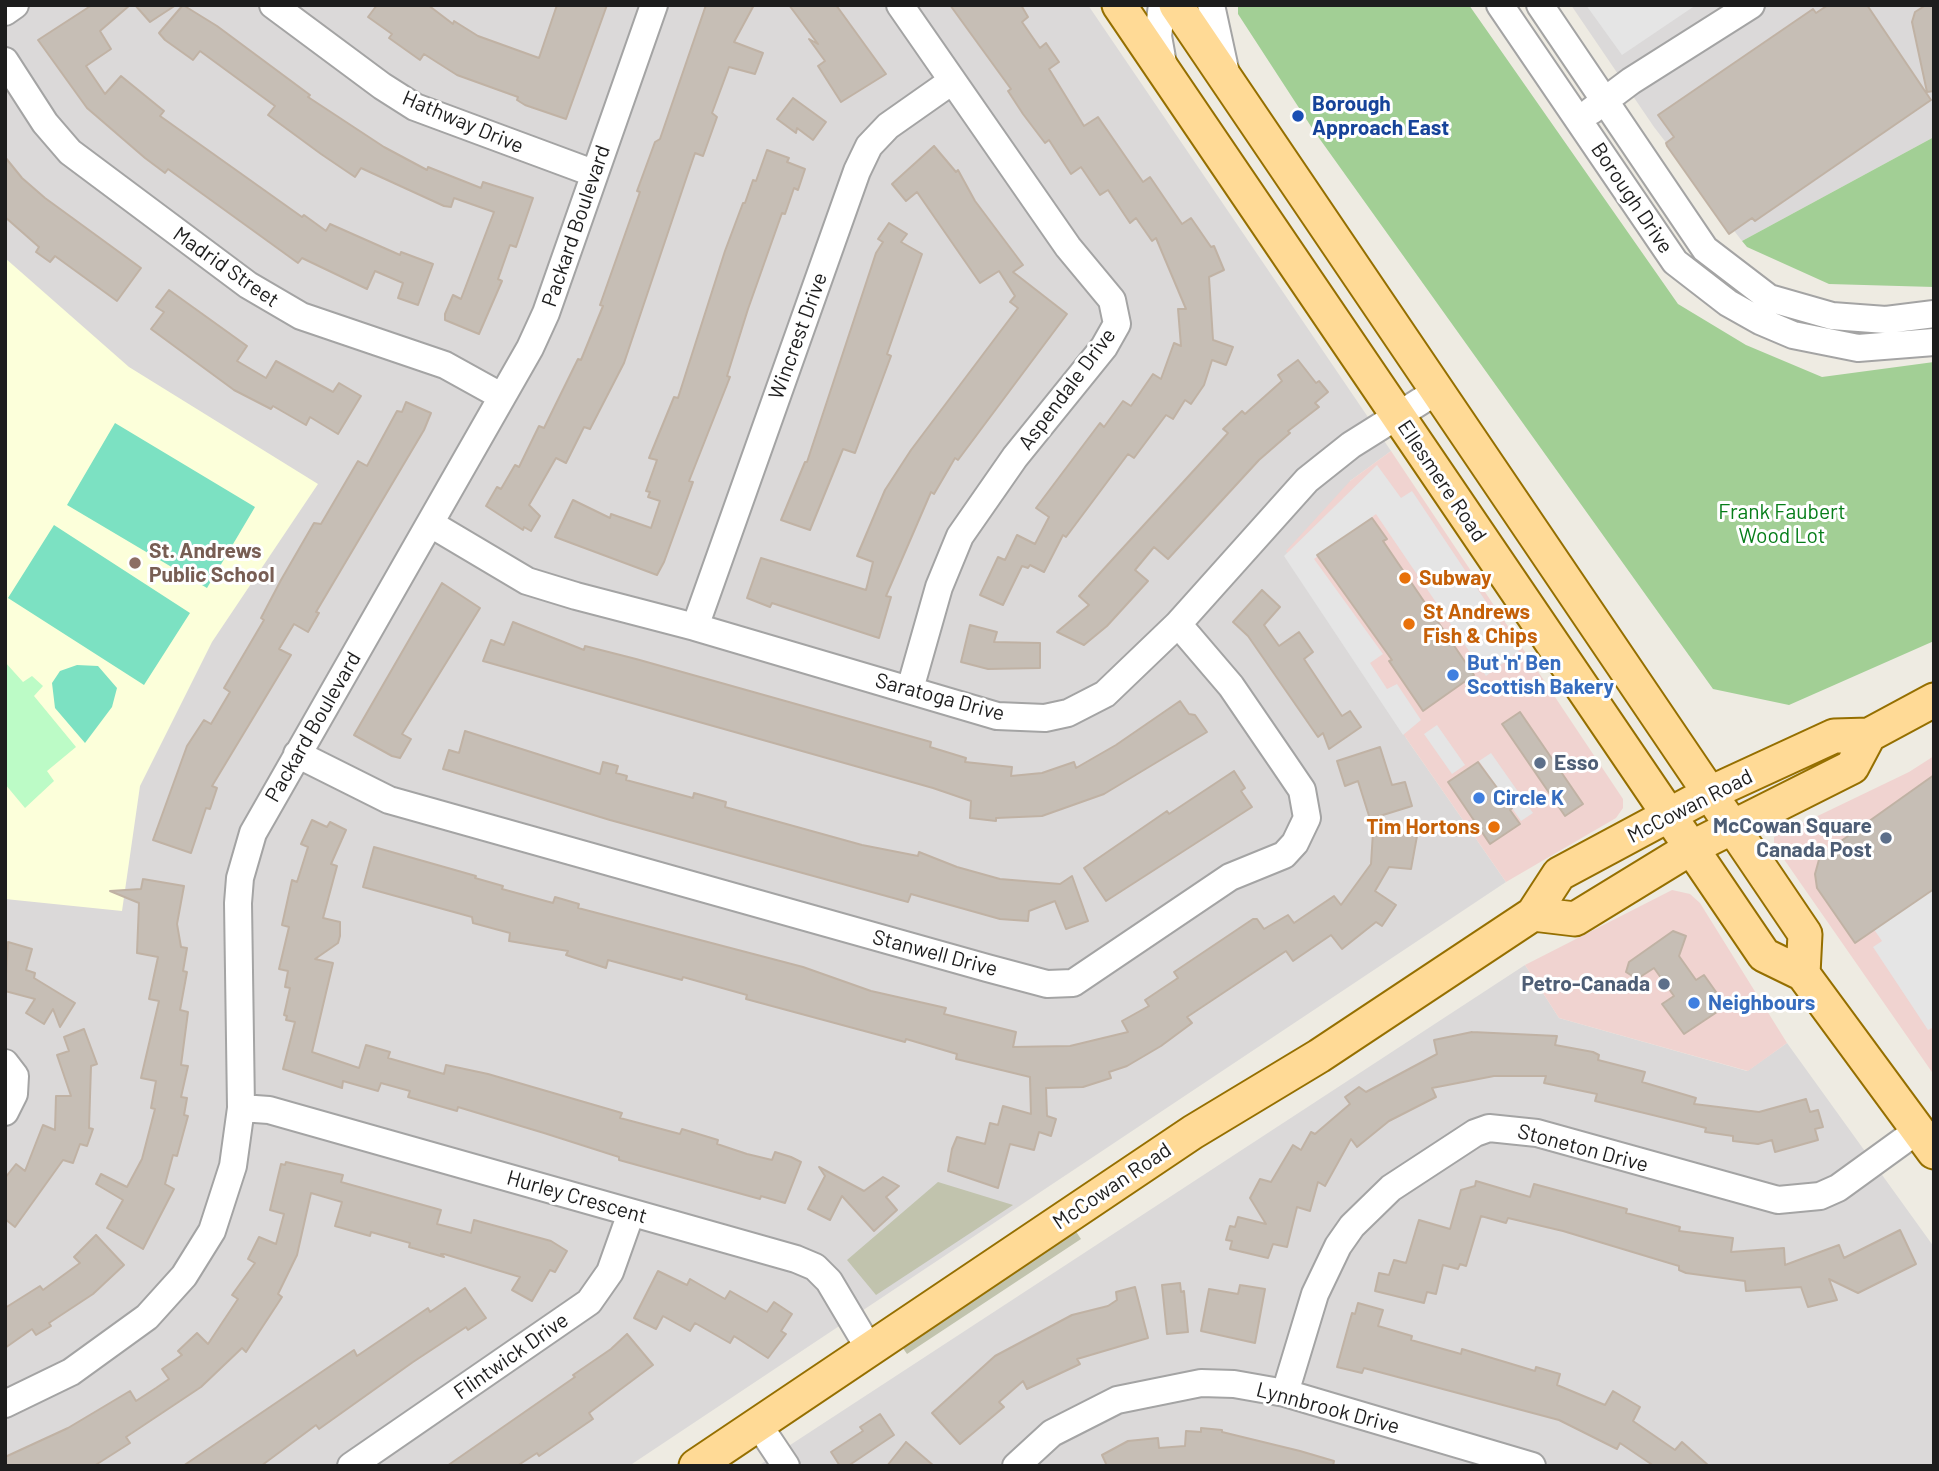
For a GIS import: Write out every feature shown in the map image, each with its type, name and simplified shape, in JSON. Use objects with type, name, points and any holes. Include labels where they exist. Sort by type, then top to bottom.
[{"type":"main road","name":"Ellesmere Road","points":[[1119,5],[1764,955],[1803,974],[1926,1141]]},
{"type":"main road","points":[[1176,5],[1805,934],[1803,974]]},
{"type":"main road","name":"McCowan Road","points":[[696,1466],[1193,1132],[1319,1056],[1533,914],[1559,874],[1708,794],[1833,736],[1869,735],[1934,700]]},
{"type":"main road","name":"McCowan Road","points":[[1533,914],[1575,919],[1691,848],[1852,767],[1869,735]]},
{"type":"street","points":[[5,12],[15,5]]},
{"type":"street","name":"Hathway Drive","points":[[273,5],[382,86],[415,107],[593,173]]},
{"type":"street","name":"Packard Boulevard","points":[[5,1404],[71,1372],[148,1317],[184,1276],[212,1231],[225,1198],[233,1166],[241,1108],[237,967],[240,878],[253,833],[431,524],[546,313],[654,5]]},
{"type":"street","name":"Aspendale Drive","points":[[900,5],[1068,247],[1112,300],[1117,324],[1104,347],[1015,457],[960,536],[939,587],[910,689]]},
{"type":"street","points":[[1161,5],[1158,36],[1164,72]]},
{"type":"street","points":[[1211,5],[1228,81]]},
{"type":"street","name":"Borough Drive","points":[[1500,5],[1675,262],[1728,303],[1760,321],[1824,343],[1885,348],[1934,342]]},
{"type":"street","name":"Borough Drive","points":[[1540,5],[1705,249],[1769,298],[1832,316],[1886,320],[1934,314]]},
{"type":"street","points":[[1578,119],[1607,101],[1631,81],[1751,5]]},
{"type":"street","name":"Madrid Street","points":[[5,61],[45,123],[70,152],[260,293],[301,316],[445,365],[501,396]]},
{"type":"street","name":"Wincrest Drive","points":[[695,627],[857,171],[869,146],[888,126],[952,80]]},
{"type":"street","name":"Saratoga Drive","points":[[431,524],[527,581],[619,609],[695,627],[997,716],[1045,718],[1068,713],[1105,694],[1178,624],[1307,480],[1397,415],[1437,391]]},
{"type":"street","name":"Stanwell Drive","points":[[297,754],[389,800],[987,968],[1047,984],[1073,983],[1230,877],[1284,855],[1295,843],[1307,818],[1301,790],[1283,762],[1231,686],[1178,624]]},
{"type":"street","points":[[5,1063],[15,1076],[14,1094],[5,1112]]},
{"type":"street","name":"Hurley Crescent","points":[[241,1108],[270,1110],[776,1252],[815,1267],[829,1281],[870,1350]]},
{"type":"street","name":"Stoneton Drive","points":[[1285,1393],[1315,1294],[1338,1246],[1352,1226],[1391,1188],[1475,1133],[1489,1128],[1537,1133],[1778,1200],[1821,1196],[1926,1141]]},
{"type":"street","name":"Flintwick Drive","points":[[351,1466],[589,1302],[610,1272],[631,1213]]},
{"type":"street","name":"Lynnbrook Drive","points":[[1016,1466],[1052,1433],[1079,1417],[1131,1396],[1200,1383],[1234,1384],[1285,1393],[1532,1466]]},
{"type":"street","points":[[758,1424],[786,1466]]},
{"type":"shaded area","points":[[5,5],[1088,5],[1391,451],[1350,481],[1406,738],[1506,882],[629,1466],[5,1466]]},
{"type":"shaded area","points":[[1571,5],[1934,5],[1934,137],[1742,241],[1654,127]]},
{"type":"shaded area","points":[[1586,5],[1696,5],[1622,55]]},
{"type":"shaded area","name":"St. Andrews Public School","points":[[5,258],[129,367],[318,484],[212,642],[140,786],[122,911],[5,899]]},
{"type":"shaded area","points":[[1391,451],[1623,799],[1623,808],[1616,818],[1506,882],[1406,738],[1286,551],[1350,481]]},
{"type":"shaded area","points":[[1377,465],[1401,498],[1412,491],[1519,651],[1486,676],[1376,514],[1314,559],[1383,654],[1370,663],[1387,689],[1397,684],[1421,720],[1403,735],[1284,556]]},
{"type":"shaded area","points":[[1437,725],[1465,765],[1452,774],[1424,734]]},
{"type":"shaded area","points":[[1491,753],[1533,813],[1521,821],[1479,761]]},
{"type":"shaded area","points":[[1934,756],[1934,1075],[1774,845],[1774,837],[1909,772]]},
{"type":"shaded area","points":[[1934,888],[1934,1027],[1928,1030],[1873,947],[1882,941],[1873,928]]},
{"type":"shaded area","points":[[1672,890],[1690,894],[1700,903],[1787,1043],[1748,1071],[1559,1018],[1525,965]]},
{"type":"shaded area","points":[[1525,965],[1559,1018],[1747,1071],[1787,1043],[1934,1247],[1934,1466],[758,1466]]},
{"type":"shaded area","points":[[938,1182],[1013,1205],[876,1295],[847,1260]]},
{"type":"shaded area","points":[[1065,1215],[1081,1239],[907,1354],[891,1331]]},
{"type":"green space","name":"Frank Faubert Wood Lot","points":[[1238,5],[1469,5],[1678,304],[1746,345],[1822,377],[1934,362],[1934,641],[1789,705],[1713,689],[1314,131],[1238,14]]},
{"type":"green space","points":[[1934,137],[1934,287],[1829,284],[1747,247],[1742,241]]},
{"type":"green space","points":[[115,423],[255,507],[207,588],[67,505]]},
{"type":"green space","points":[[54,525],[190,613],[144,685],[8,598]]},
{"type":"green space","points":[[5,662],[23,682],[32,676],[43,686],[34,696],[76,747],[47,771],[54,781],[25,808],[5,784]]},
{"type":"green space","points":[[77,665],[98,666],[117,688],[112,707],[85,743],[55,708],[52,683],[60,671]]},
{"type":"building","points":[[92,5],[130,5],[100,31],[111,49],[86,66],[105,94],[121,76],[164,111],[160,116],[302,217],[304,215],[326,231],[330,224],[400,255],[401,252],[433,264],[418,305],[398,298],[403,283],[375,271],[367,289],[302,258],[298,263],[168,169],[165,173],[87,108],[38,40]]},
{"type":"building","points":[[135,5],[176,5],[150,22]]},
{"type":"building","points":[[183,5],[217,26],[310,95],[308,97],[384,147],[427,170],[428,167],[481,188],[483,182],[533,198],[516,247],[510,245],[498,279],[502,281],[479,334],[445,320],[445,314],[453,295],[461,299],[494,212],[454,198],[451,207],[444,206],[361,168],[355,177],[268,115],[275,106],[200,51],[193,60],[165,40],[159,33]]},
{"type":"building","points":[[377,5],[428,5],[453,24],[454,21],[478,36],[539,58],[557,5],[607,5],[566,119],[525,105],[517,100],[518,97],[457,75],[424,54],[420,60],[389,38],[392,34],[368,17]]},
{"type":"building","points":[[706,5],[754,5],[734,42],[763,53],[755,74],[729,67],[712,113],[717,117],[703,156],[695,153],[624,363],[590,429],[584,427],[566,463],[556,458],[529,505],[540,516],[531,531],[524,527],[523,530],[486,506],[497,487],[501,489],[515,465],[519,467],[539,426],[544,428],[578,359],[581,360],[603,306],[600,305],[640,192],[637,191],[655,142],[660,139]]},
{"type":"building","points":[[789,5],[836,5],[886,74],[841,102],[818,66],[825,61],[809,39],[818,44]]},
{"type":"building","points":[[950,5],[1021,5],[1028,17],[1022,22],[1040,48],[1046,43],[1059,62],[1049,69],[1084,126],[1098,117],[1143,182],[1150,177],[1182,224],[1191,218],[1211,247],[1214,246],[1224,270],[1209,277],[1213,340],[1233,347],[1226,365],[1212,360],[1204,385],[1191,404],[1185,400],[1173,419],[1166,415],[1134,458],[1128,454],[1066,537],[1063,535],[1044,572],[1030,565],[1028,568],[1022,566],[1003,605],[980,595],[998,557],[1005,560],[1017,535],[1035,544],[1049,517],[1036,508],[1100,423],[1104,427],[1123,401],[1131,406],[1153,374],[1161,379],[1174,343],[1181,346],[1178,309],[1186,309],[1156,238],[1152,241],[1136,218],[1130,223],[1108,190],[1100,195],[1081,167],[1071,174],[1049,140],[1045,143],[1023,114],[1008,91],[1011,89]]},
{"type":"building","points":[[1828,5],[1867,5],[1931,100],[1755,221],[1752,218],[1729,234],[1667,146],[1666,143],[1674,137],[1658,115],[1813,9],[1816,13]]},
{"type":"building","points":[[1926,5],[1934,5],[1934,91],[1927,92],[1912,22],[1915,12]]},
{"type":"building","points":[[793,98],[826,122],[813,140],[797,128],[796,133],[777,119]]},
{"type":"building","points":[[934,146],[956,172],[958,170],[975,201],[1023,265],[1013,272],[1067,314],[958,460],[955,458],[934,494],[931,492],[886,596],[891,597],[879,638],[772,603],[770,607],[747,598],[761,558],[866,590],[873,562],[857,556],[885,490],[911,450],[1018,308],[1010,302],[1015,296],[999,271],[980,283],[917,192],[906,201],[892,184]]},
{"type":"building","points":[[767,150],[789,158],[787,162],[805,169],[798,190],[794,188],[785,214],[782,213],[748,309],[727,376],[730,377],[689,481],[693,482],[657,575],[555,537],[573,500],[610,518],[611,514],[651,528],[660,501],[648,497],[650,492],[646,491],[657,460],[649,458],[674,397],[678,398],[725,251]]},
{"type":"building","points":[[5,157],[22,178],[45,198],[141,268],[117,301],[55,256],[50,262],[36,252],[39,247],[5,217]]},
{"type":"building","points":[[889,223],[907,234],[901,242],[922,254],[887,354],[891,356],[855,453],[843,449],[810,530],[781,520],[807,462],[876,253],[883,242],[878,239]]},
{"type":"building","points":[[169,290],[247,346],[237,361],[266,378],[276,361],[333,392],[339,383],[361,396],[338,434],[310,417],[306,425],[273,406],[271,409],[234,390],[151,329],[164,312],[156,307]]},
{"type":"building","points":[[1298,360],[1316,383],[1319,381],[1328,392],[1315,403],[1319,407],[1288,431],[1290,433],[1259,460],[1168,559],[1154,547],[1135,570],[1148,581],[1107,626],[1084,645],[1057,632],[1089,605],[1079,596],[1228,433],[1223,429],[1242,411],[1245,414],[1282,381],[1278,375]]},
{"type":"building","points":[[406,402],[431,413],[424,430],[316,612],[319,613],[308,632],[294,624],[279,649],[291,655],[212,786],[217,788],[210,809],[206,808],[191,853],[153,840],[187,746],[204,720],[211,724],[230,692],[224,688],[264,620],[261,618],[281,580],[314,523],[321,524],[358,461],[367,466],[397,411],[402,412]]},
{"type":"building","points":[[1372,518],[1387,539],[1383,541],[1474,675],[1423,711],[1389,661],[1392,660],[1317,555]]},
{"type":"building","points":[[442,583],[480,608],[402,734],[411,739],[400,758],[392,756],[354,735]]},
{"type":"building","points":[[1262,590],[1280,607],[1264,625],[1279,646],[1299,632],[1313,652],[1304,659],[1342,716],[1350,711],[1361,727],[1329,749],[1323,733],[1318,737],[1248,636],[1233,622]]},
{"type":"building","points":[[513,622],[584,650],[585,646],[636,659],[931,742],[930,747],[966,758],[965,762],[1012,767],[1011,776],[1042,773],[1074,762],[1076,768],[1116,745],[1180,701],[1189,714],[1195,715],[1207,732],[1104,794],[1042,816],[996,818],[996,821],[970,818],[971,801],[933,788],[483,661],[491,640],[504,645]]},
{"type":"building","points":[[970,625],[997,632],[994,642],[1040,643],[1040,668],[988,669],[961,662]]},
{"type":"building","points":[[1520,712],[1583,804],[1565,816],[1502,724]]},
{"type":"building","points":[[465,731],[600,774],[603,762],[618,766],[616,773],[627,776],[626,780],[693,798],[694,793],[726,802],[725,807],[862,845],[918,856],[919,852],[957,867],[1000,879],[1060,884],[1072,876],[1088,921],[1066,929],[1055,901],[1029,911],[1028,921],[1000,919],[911,894],[908,902],[610,820],[443,769],[449,750],[459,753]]},
{"type":"building","points":[[1380,747],[1392,785],[1405,782],[1412,806],[1370,819],[1358,781],[1345,786],[1337,761]]},
{"type":"building","points":[[1478,762],[1512,808],[1510,810],[1520,824],[1490,844],[1448,782]]},
{"type":"building","points":[[1234,771],[1245,788],[1241,791],[1252,807],[1106,901],[1084,868],[1167,811],[1169,814]]},
{"type":"building","points":[[1934,775],[1934,889],[1855,943],[1817,888],[1815,874],[1820,856]]},
{"type":"building","points":[[312,820],[327,827],[330,822],[346,830],[331,864],[337,866],[323,918],[340,922],[340,936],[338,943],[315,959],[333,963],[312,1052],[359,1068],[366,1045],[390,1052],[388,1058],[444,1074],[446,1065],[488,1074],[622,1113],[620,1118],[680,1134],[682,1129],[718,1140],[717,1144],[747,1154],[772,1160],[775,1152],[791,1157],[801,1162],[785,1203],[761,1196],[760,1199],[619,1160],[619,1157],[458,1107],[457,1111],[408,1097],[410,1091],[381,1083],[378,1091],[343,1081],[342,1088],[283,1069],[295,1022],[286,1020],[287,1016],[284,1015],[290,988],[285,987],[288,971],[279,969],[289,927],[282,925],[292,880],[297,882],[308,847],[301,844]]},
{"type":"building","points":[[1373,832],[1417,836],[1411,869],[1389,867],[1375,891],[1396,905],[1382,926],[1376,922],[1342,949],[1331,935],[1293,961],[1286,951],[1187,1017],[1192,1023],[1161,1046],[1127,1066],[1109,1072],[1111,1078],[1083,1087],[1046,1088],[1047,1116],[1056,1119],[1051,1136],[1039,1132],[1034,1150],[1010,1144],[998,1188],[948,1171],[952,1149],[957,1137],[985,1144],[990,1123],[998,1125],[1003,1106],[1031,1114],[1030,1077],[956,1059],[957,1054],[906,1039],[905,1042],[746,999],[747,995],[683,977],[682,980],[608,960],[606,968],[566,955],[568,951],[509,941],[510,933],[473,923],[472,917],[363,887],[374,847],[476,876],[475,878],[503,886],[502,889],[553,903],[555,897],[579,904],[578,908],[803,967],[871,991],[946,1008],[944,1014],[1016,1032],[1013,1047],[1070,1046],[1128,1032],[1122,1021],[1149,1006],[1145,1000],[1178,978],[1174,972],[1253,919],[1257,919],[1264,929],[1288,915],[1294,923],[1334,896],[1341,905],[1371,864]]},
{"type":"building","points":[[143,879],[184,886],[177,924],[181,947],[187,948],[183,971],[187,972],[180,1010],[188,1012],[181,1065],[188,1066],[181,1097],[187,1098],[184,1115],[188,1116],[177,1156],[173,1155],[165,1184],[174,1189],[143,1249],[107,1228],[123,1200],[96,1184],[101,1174],[127,1187],[142,1159],[155,1109],[151,1108],[156,1081],[141,1078],[159,1001],[149,999],[158,957],[137,953],[139,903],[110,891],[141,889]]},
{"type":"building","points":[[1673,931],[1686,936],[1679,956],[1696,980],[1704,975],[1726,1006],[1684,1034],[1662,1004],[1674,996],[1654,968],[1637,979],[1626,972],[1629,962]]},
{"type":"building","points":[[8,942],[32,949],[26,970],[35,973],[34,978],[75,1003],[60,1027],[53,1009],[44,1024],[26,1013],[35,999],[5,991]]},
{"type":"building","points":[[84,1029],[97,1064],[91,1066],[89,1128],[93,1129],[87,1146],[80,1144],[73,1163],[63,1160],[15,1227],[5,1219],[5,1178],[16,1164],[25,1171],[43,1125],[55,1130],[56,1096],[71,1096],[57,1055],[69,1051],[64,1037]]},
{"type":"building","points":[[1472,1032],[1557,1036],[1555,1045],[1593,1052],[1599,1055],[1598,1060],[1645,1072],[1642,1082],[1696,1098],[1694,1104],[1759,1112],[1806,1099],[1810,1112],[1818,1110],[1823,1127],[1815,1129],[1818,1140],[1775,1152],[1772,1140],[1758,1144],[1733,1141],[1733,1136],[1705,1132],[1706,1128],[1595,1101],[1597,1094],[1544,1083],[1546,1076],[1494,1076],[1432,1088],[1436,1097],[1389,1121],[1357,1147],[1351,1139],[1325,1186],[1318,1182],[1310,1211],[1297,1207],[1287,1247],[1273,1244],[1268,1258],[1230,1249],[1232,1241],[1226,1240],[1230,1226],[1235,1227],[1238,1217],[1266,1224],[1250,1198],[1260,1179],[1271,1182],[1293,1145],[1301,1150],[1311,1132],[1315,1134],[1350,1104],[1345,1097],[1359,1087],[1366,1092],[1437,1054],[1434,1040]]},
{"type":"building","points":[[286,1162],[343,1175],[341,1182],[441,1210],[437,1224],[471,1233],[474,1220],[551,1241],[567,1251],[555,1272],[550,1270],[532,1301],[512,1290],[520,1277],[444,1254],[441,1254],[444,1257],[409,1247],[410,1243],[371,1232],[370,1236],[335,1226],[342,1202],[311,1193],[297,1255],[278,1294],[282,1297],[246,1352],[242,1348],[201,1387],[126,1437],[130,1443],[94,1466],[5,1466],[5,1457],[68,1428],[130,1391],[136,1401],[169,1379],[162,1369],[182,1355],[178,1351],[197,1333],[208,1344],[238,1299],[232,1295],[255,1263],[248,1259],[259,1237],[276,1244],[284,1214],[270,1210],[281,1164],[285,1165]]},
{"type":"building","points":[[819,1167],[864,1191],[883,1177],[899,1186],[886,1197],[897,1210],[874,1231],[842,1196],[830,1220],[808,1209],[825,1176]]},
{"type":"building","points":[[1476,1181],[1530,1197],[1534,1184],[1627,1209],[1626,1213],[1680,1227],[1679,1231],[1733,1238],[1731,1252],[1784,1248],[1785,1265],[1839,1245],[1844,1258],[1900,1230],[1916,1264],[1858,1293],[1829,1279],[1837,1300],[1808,1307],[1801,1287],[1746,1291],[1745,1281],[1686,1273],[1679,1270],[1679,1266],[1563,1231],[1508,1218],[1506,1223],[1481,1216],[1466,1266],[1460,1264],[1458,1269],[1443,1265],[1436,1294],[1427,1292],[1424,1303],[1375,1291],[1379,1273],[1389,1275],[1394,1260],[1406,1263],[1419,1220],[1450,1229],[1461,1190],[1475,1186]]},
{"type":"building","points":[[96,1235],[124,1265],[93,1294],[49,1323],[51,1326],[36,1335],[32,1329],[5,1348],[5,1308],[40,1286],[43,1290],[80,1263],[74,1257]]},
{"type":"building","points":[[658,1271],[687,1285],[690,1279],[725,1299],[730,1291],[767,1312],[774,1302],[792,1314],[781,1331],[786,1334],[768,1358],[734,1336],[730,1343],[695,1323],[690,1331],[663,1316],[656,1329],[634,1318]]},
{"type":"building","points":[[1180,1283],[1181,1292],[1184,1291],[1188,1332],[1167,1334],[1162,1285]]},
{"type":"building","points":[[1240,1285],[1265,1289],[1255,1343],[1201,1331],[1209,1289],[1238,1294]]},
{"type":"building","points":[[1135,1287],[1148,1338],[1077,1359],[1080,1364],[1027,1389],[1023,1381],[999,1402],[1004,1407],[960,1444],[932,1413],[995,1356],[1072,1315],[1108,1306],[1117,1300],[1116,1292]]},
{"type":"building","points":[[465,1288],[486,1318],[468,1330],[466,1327],[413,1362],[319,1429],[316,1425],[261,1466],[183,1466],[354,1350],[357,1356],[428,1308],[430,1312]]},
{"type":"building","points":[[1358,1303],[1383,1310],[1378,1326],[1412,1336],[1411,1340],[1461,1354],[1462,1349],[1535,1371],[1536,1367],[1560,1374],[1557,1385],[1605,1405],[1613,1391],[1640,1407],[1633,1421],[1675,1450],[1682,1442],[1709,1466],[1654,1466],[1620,1443],[1617,1449],[1559,1420],[1364,1368],[1362,1373],[1337,1367],[1352,1313],[1355,1314]]},
{"type":"building","points":[[627,1334],[653,1365],[589,1413],[593,1419],[539,1456],[537,1453],[517,1466],[447,1466],[575,1377],[573,1375],[611,1349]]},
{"type":"building","points":[[880,1414],[894,1435],[848,1466],[840,1466],[831,1452],[863,1431],[860,1427]]},
{"type":"building","points":[[1201,1428],[1222,1430],[1300,1451],[1334,1461],[1333,1466],[1107,1466],[1102,1455],[1128,1441],[1158,1438],[1159,1448],[1185,1446],[1186,1431],[1201,1432]]},
{"type":"building","points":[[906,1442],[934,1466],[887,1466]]},
{"type":"place","name":"Borough Approach East","points":[[1298,116]]},
{"type":"place","name":"St. Andrews Public School","points":[[135,563]]},
{"type":"place","name":"Subway","points":[[1405,578]]},
{"type":"place","name":"St Andrews Fish & Chips","points":[[1409,624]]},
{"type":"place","name":"But 'n' Ben Scottish Bakery","points":[[1453,675]]},
{"type":"place","name":"Esso","points":[[1540,763]]},
{"type":"place","name":"Circle K","points":[[1479,798]]},
{"type":"place","name":"Tim Hortons","points":[[1494,827]]},
{"type":"place","name":"McCowan Square Canada Post","points":[[1886,838]]},
{"type":"place","name":"Petro-Canada","points":[[1664,984]]},
{"type":"place","name":"Neighbours","points":[[1694,1003]]}]
